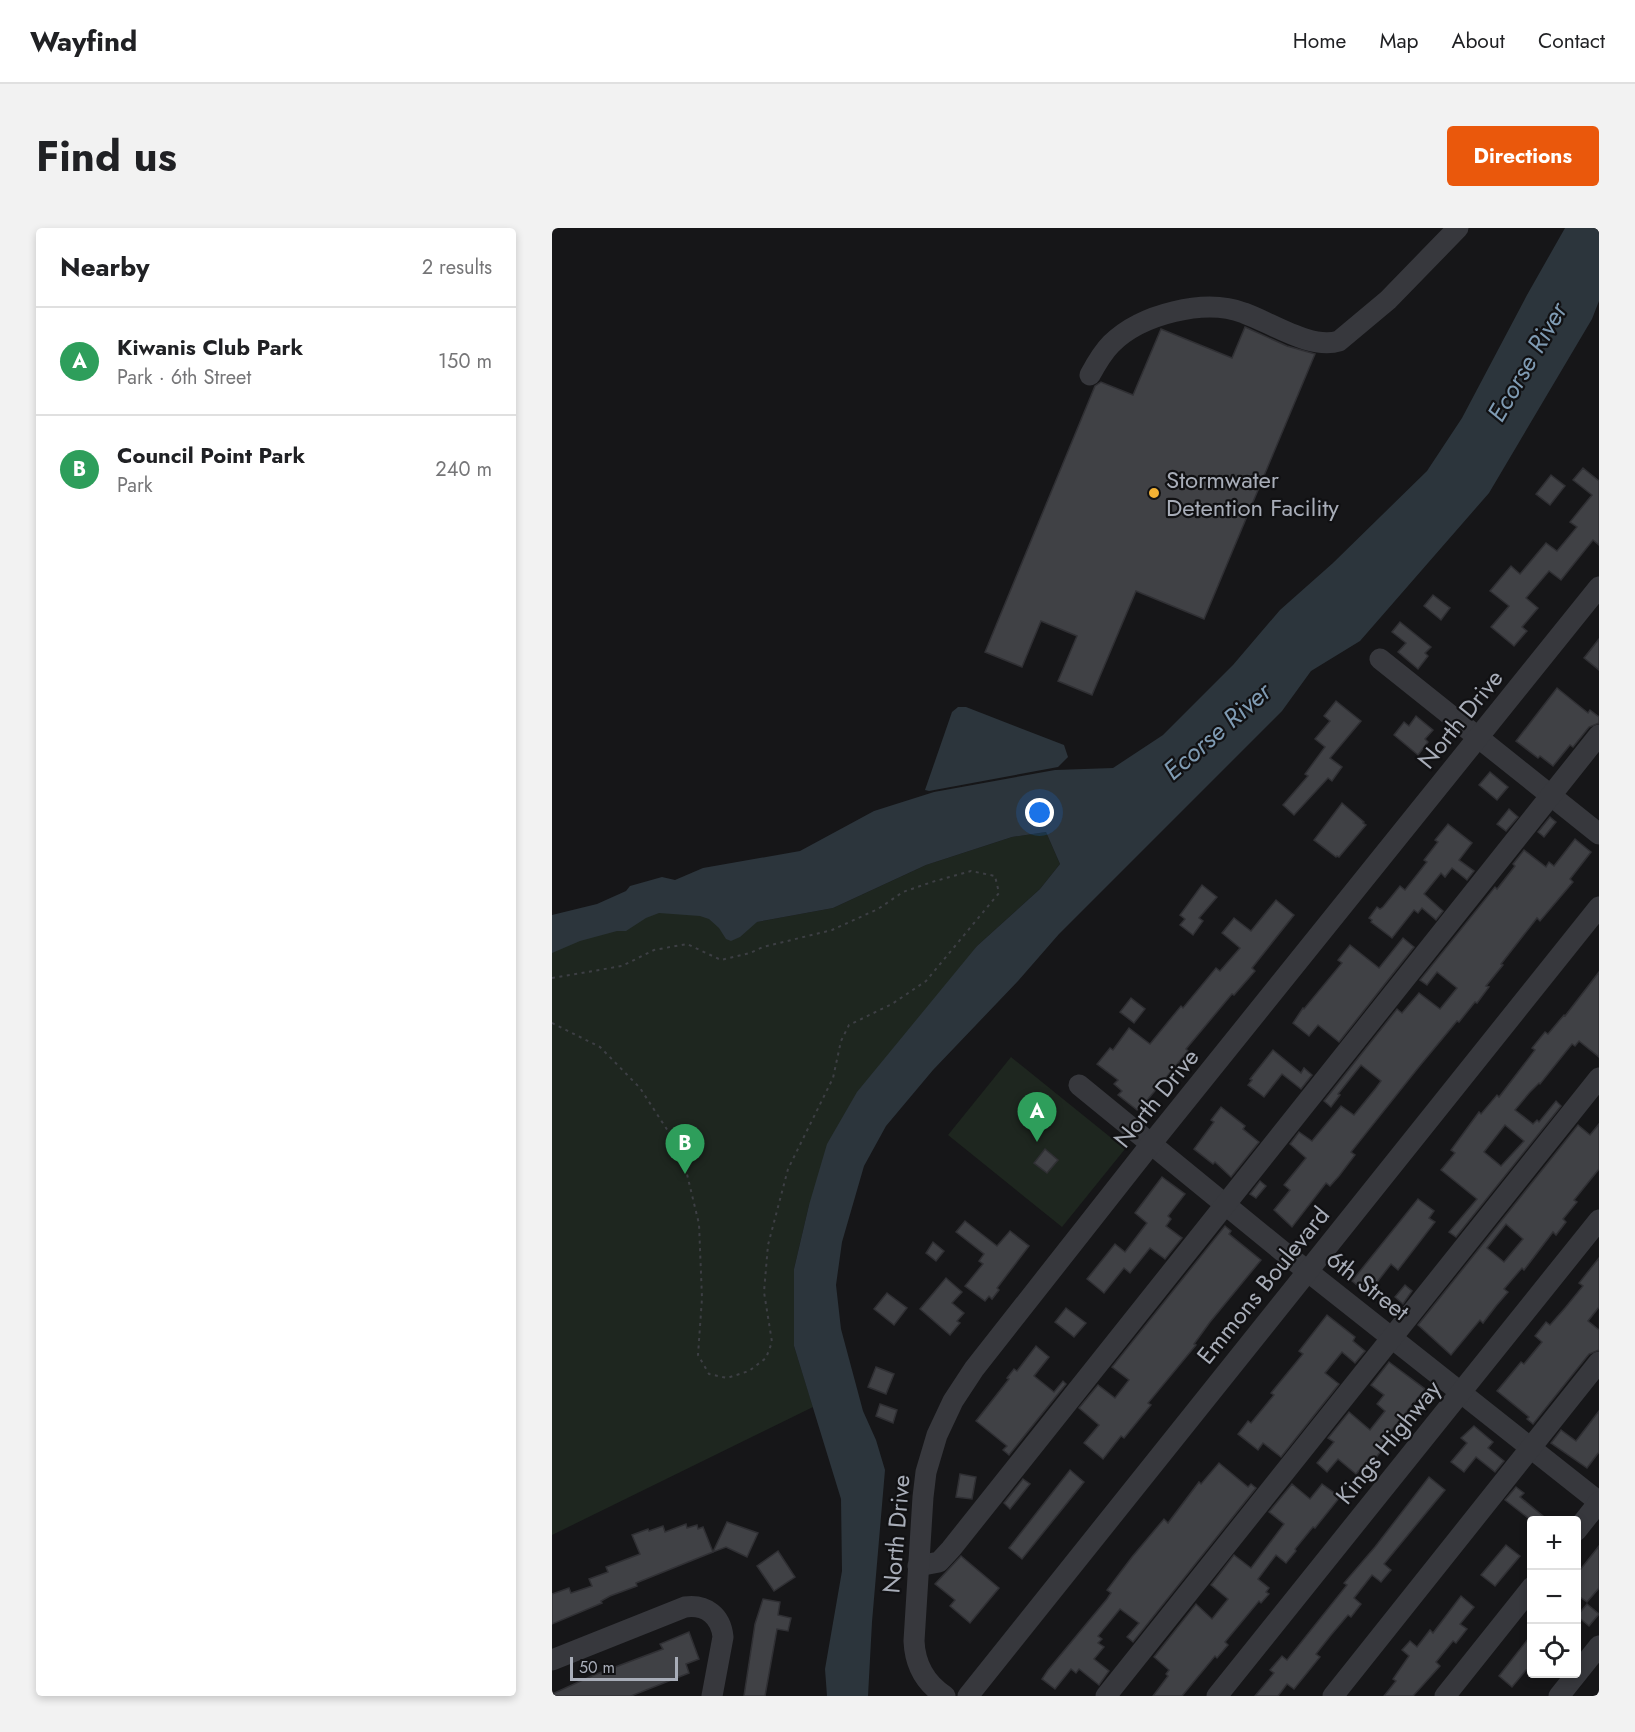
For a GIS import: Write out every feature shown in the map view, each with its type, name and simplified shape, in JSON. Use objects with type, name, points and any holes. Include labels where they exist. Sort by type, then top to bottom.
[{"type":"street","points":[[1090,375],[1112,343],[1128,331],[1169,313],[1191,308],[1219,308],[1242,312],[1316,344],[1339,342],[1388,300],[1458,228]]},
{"type":"street","name":"North Drive","points":[[945,1696],[931,1686],[921,1672],[914,1651],[926,1472],[937,1435],[953,1401],[974,1369],[1151,1144],[1599,587]]},
{"type":"street","points":[[1380,658],[1599,834]]},
{"type":"street","points":[[918,1566],[939,1562],[951,1549],[1599,735]]},
{"type":"street","name":"Emmons Boulevard","points":[[968,1696],[1599,907]]},
{"type":"street","points":[[1106,1696],[1599,1078]]},
{"type":"street","name":"6th Street","points":[[1079,1085],[1599,1502]]},
{"type":"street","name":"Kings Highway","points":[[1217,1696],[1599,1220]]},
{"type":"street","points":[[1333,1696],[1599,1362]]},
{"type":"street","points":[[1581,1525],[1599,1502]]},
{"type":"street","points":[[1445,1696],[1527,1593]]},
{"type":"street","points":[[552,1660],[685,1607],[698,1606],[715,1615],[722,1628],[723,1637],[712,1696]]},
{"type":"street","points":[[1559,1696],[1599,1646]]},
{"type":"path","points":[[552,978],[622,966],[654,950],[687,944],[721,960],[750,953],[763,947],[832,930],[878,909],[903,892],[971,871],[995,876],[999,893],[926,981],[892,1004],[849,1025],[841,1041],[833,1078],[788,1168],[768,1245],[764,1292],[772,1342],[766,1358],[749,1371],[727,1378],[709,1374],[698,1354],[702,1298],[699,1224],[685,1166],[668,1131],[640,1088],[600,1047],[552,1023]]},
{"type":"shaded area","points":[[1046,832],[1060,864],[1040,889],[977,946],[809,1205],[794,1269],[794,1346],[813,1407],[552,1535],[552,929],[675,880],[757,922],[833,908],[926,865],[1012,837]]},
{"type":"shaded area","points":[[1011,1057],[1125,1149],[1062,1227],[948,1135]]},
{"type":"water","name":"Ecorse River","points":[[1565,228],[1599,228],[1599,301],[1592,319],[1489,493],[1360,641],[1311,671],[1282,711],[1059,934],[1018,981],[933,1070],[886,1126],[864,1166],[842,1242],[836,1285],[841,1329],[863,1411],[876,1440],[885,1470],[868,1696],[827,1696],[825,1669],[842,1571],[841,1499],[794,1346],[794,1269],[809,1205],[827,1144],[857,1092],[977,946],[1040,889],[1060,864],[1046,832],[1012,837],[926,865],[833,908],[757,922],[740,937],[731,941],[726,939],[709,919],[700,916],[659,913],[646,918],[626,931],[617,931],[580,941],[552,953],[552,915],[597,904],[626,891],[630,886],[662,877],[675,880],[703,868],[800,851],[874,811],[934,792],[1055,770],[1113,768],[1163,735],[1233,665],[1280,610],[1333,563],[1427,471],[1462,418]]},
{"type":"water","points":[[958,707],[966,707],[1064,745],[1068,757],[1058,767],[925,790],[952,712]]},
{"type":"building","name":"Stormwater Detention Facility","points":[[1245,327],[1287,346],[1315,354],[1204,619],[1136,591],[1092,695],[1058,681],[1077,636],[1041,621],[1022,667],[985,652],[1095,386],[1101,382],[1133,395],[1161,329],[1232,358]]},
{"type":"building","points":[[1583,468],[1599,481],[1599,545],[1593,540],[1561,580],[1549,571],[1526,598],[1538,608],[1522,627],[1527,631],[1514,646],[1491,627],[1509,606],[1490,591],[1511,566],[1520,574],[1546,543],[1557,551],[1577,527],[1570,522],[1592,495],[1573,480]]},
{"type":"building","points":[[1551,475],[1565,486],[1550,505],[1536,494]]},
{"type":"building","points":[[1433,595],[1450,608],[1441,620],[1424,606]]},
{"type":"building","points":[[1400,622],[1431,647],[1425,653],[1428,656],[1418,669],[1398,652],[1406,643],[1392,632]]},
{"type":"building","points":[[1599,639],[1599,670],[1584,658]]},
{"type":"building","points":[[1557,688],[1588,713],[1590,710],[1599,717],[1599,723],[1589,727],[1573,747],[1570,745],[1553,766],[1516,741]]},
{"type":"building","points":[[1336,701],[1361,721],[1330,758],[1342,767],[1332,781],[1328,778],[1294,815],[1283,805],[1308,776],[1305,774],[1325,747],[1315,739],[1330,721],[1324,716]]},
{"type":"building","points":[[1416,716],[1433,730],[1425,739],[1428,742],[1418,755],[1394,735],[1404,722],[1409,726]]},
{"type":"building","points":[[1490,772],[1508,787],[1497,800],[1479,785]]},
{"type":"building","points":[[1342,803],[1366,825],[1339,857],[1336,857],[1314,840]]},
{"type":"building","points":[[1509,809],[1518,817],[1506,831],[1497,824]]},
{"type":"building","points":[[1550,817],[1556,822],[1544,837],[1538,832]]},
{"type":"building","points":[[1448,824],[1472,843],[1459,860],[1474,871],[1467,880],[1452,868],[1445,877],[1441,873],[1424,894],[1443,911],[1436,920],[1422,908],[1418,913],[1414,910],[1392,938],[1369,918],[1377,907],[1380,909],[1383,907],[1400,886],[1405,890],[1427,862],[1424,860],[1438,842],[1435,840]]},
{"type":"building","points":[[1575,839],[1591,852],[1570,879],[1573,882],[1540,921],[1537,918],[1501,964],[1503,965],[1486,986],[1489,987],[1477,1003],[1475,1002],[1459,1022],[1457,1021],[1418,1068],[1351,1152],[1355,1155],[1339,1176],[1330,1186],[1326,1183],[1292,1227],[1274,1210],[1290,1190],[1284,1185],[1306,1158],[1290,1144],[1299,1132],[1312,1141],[1341,1106],[1354,1115],[1376,1088],[1381,1081],[1361,1065],[1338,1094],[1340,1095],[1331,1107],[1324,1101],[1397,1009],[1402,1013],[1419,993],[1440,1009],[1457,988],[1437,972],[1427,985],[1420,980],[1495,887],[1497,889],[1524,850],[1546,867],[1549,862],[1554,866]]},
{"type":"building","points":[[1202,885],[1217,897],[1199,918],[1203,921],[1193,935],[1180,925],[1185,919],[1180,915]]},
{"type":"building","points":[[1276,900],[1294,915],[1252,968],[1255,971],[1234,995],[1232,994],[1186,1049],[1188,1051],[1137,1110],[1118,1095],[1122,1091],[1114,1084],[1118,1080],[1097,1064],[1110,1048],[1113,1050],[1129,1028],[1150,1044],[1216,968],[1220,971],[1240,948],[1222,933],[1234,918],[1251,931]]},
{"type":"building","points":[[1403,938],[1414,947],[1339,1042],[1318,1025],[1309,1036],[1293,1023],[1342,963],[1338,960],[1350,945],[1379,968]]},
{"type":"building","points":[[1599,972],[1599,1057],[1579,1041],[1575,1046],[1572,1044],[1540,1084],[1515,1110],[1533,1124],[1537,1120],[1539,1122],[1556,1101],[1561,1106],[1456,1237],[1449,1232],[1477,1199],[1441,1170],[1455,1153],[1451,1150],[1479,1112],[1481,1114],[1497,1095],[1499,1097],[1535,1050],[1532,1048],[1545,1032],[1548,1034]],"holes":[[[1505,1125],[1524,1141],[1501,1166],[1484,1152]]]},
{"type":"building","points":[[1131,998],[1145,1009],[1134,1023],[1120,1012]]},
{"type":"building","points":[[1273,1050],[1301,1073],[1304,1068],[1312,1075],[1301,1089],[1282,1074],[1264,1097],[1248,1085],[1252,1080],[1250,1079]]},
{"type":"building","points":[[1221,1107],[1245,1126],[1243,1129],[1259,1142],[1231,1177],[1215,1162],[1213,1164],[1194,1149],[1214,1122],[1211,1120]]},
{"type":"building","points":[[1599,1124],[1599,1169],[1574,1200],[1577,1202],[1563,1219],[1566,1222],[1556,1235],[1553,1232],[1524,1270],[1522,1268],[1504,1289],[1508,1292],[1483,1323],[1480,1320],[1451,1355],[1418,1325],[1578,1125],[1590,1135]],"holes":[[[1506,1224],[1523,1239],[1504,1262],[1487,1248]]]},
{"type":"building","points":[[1045,1149],[1058,1160],[1047,1173],[1034,1163]]},
{"type":"building","points":[[1162,1177],[1185,1194],[1168,1216],[1171,1219],[1166,1226],[1182,1238],[1165,1259],[1150,1248],[1130,1273],[1124,1268],[1104,1293],[1087,1279],[1115,1244],[1125,1252],[1147,1223],[1135,1213]]},
{"type":"building","points":[[1260,1181],[1266,1186],[1256,1198],[1250,1194]]},
{"type":"building","points":[[1418,1199],[1434,1211],[1429,1218],[1435,1222],[1398,1270],[1391,1264],[1368,1294],[1352,1281]]},
{"type":"building","points":[[965,1221],[997,1246],[1010,1231],[1029,1246],[997,1288],[999,1290],[992,1299],[989,1296],[985,1301],[965,1286],[983,1264],[979,1261],[984,1254],[956,1232]]},
{"type":"building","points":[[1225,1226],[1231,1231],[1229,1234],[1261,1260],[1148,1403],[1151,1405],[1124,1438],[1121,1436],[1103,1459],[1084,1443],[1099,1425],[1079,1408],[1098,1385],[1115,1398],[1129,1380],[1112,1367]]},
{"type":"building","points":[[933,1242],[944,1251],[936,1261],[926,1253]]},
{"type":"building","points":[[1599,1258],[1599,1307],[1588,1321],[1599,1330],[1599,1350],[1589,1354],[1533,1424],[1527,1419],[1529,1417],[1497,1391],[1521,1362],[1524,1364],[1542,1342],[1535,1336],[1546,1322],[1550,1325],[1565,1308],[1583,1286],[1579,1283]]},
{"type":"building","points":[[946,1278],[962,1292],[952,1303],[964,1313],[957,1321],[960,1323],[950,1335],[920,1309]]},
{"type":"building","points":[[1405,1285],[1412,1291],[1403,1304],[1395,1297]]},
{"type":"building","points":[[887,1293],[907,1308],[894,1325],[874,1309]]},
{"type":"building","points":[[1066,1308],[1086,1323],[1074,1337],[1055,1322]]},
{"type":"building","points":[[1327,1315],[1355,1337],[1353,1341],[1365,1351],[1355,1363],[1342,1352],[1325,1373],[1339,1384],[1281,1457],[1263,1443],[1258,1450],[1238,1434],[1248,1421],[1251,1423],[1274,1395],[1271,1393],[1303,1354],[1299,1351]]},
{"type":"building","points":[[1036,1346],[1049,1357],[1034,1376],[1054,1392],[1063,1381],[1066,1384],[1009,1455],[1003,1450],[1007,1446],[976,1421],[1009,1379],[1007,1378],[1014,1369],[1017,1371]]},
{"type":"building","points":[[1389,1362],[1425,1389],[1381,1443],[1385,1446],[1374,1460],[1370,1457],[1356,1474],[1338,1459],[1327,1472],[1317,1463],[1334,1442],[1328,1438],[1349,1412],[1370,1430],[1385,1411],[1377,1404],[1384,1395],[1371,1385]]},
{"type":"building","points":[[876,1367],[894,1374],[886,1394],[868,1387]]},
{"type":"building","points":[[880,1404],[897,1410],[893,1423],[876,1416]]},
{"type":"building","points":[[1599,1411],[1599,1452],[1587,1468],[1551,1443],[1561,1430],[1576,1441]]},
{"type":"building","points":[[1474,1426],[1493,1442],[1488,1448],[1504,1461],[1495,1472],[1476,1457],[1464,1472],[1451,1462],[1467,1443],[1461,1438]]},
{"type":"building","points":[[1219,1463],[1248,1487],[1251,1484],[1256,1488],[1133,1642],[1127,1637],[1139,1623],[1120,1609],[1098,1636],[1102,1639],[1098,1643],[1104,1647],[1094,1659],[1109,1671],[1099,1685],[1079,1669],[1076,1673],[1071,1669],[1055,1689],[1042,1679],[1107,1599],[1111,1593],[1107,1590],[1132,1557],[1164,1519],[1168,1523],[1199,1482],[1201,1484]]},
{"type":"building","points":[[1070,1470],[1084,1482],[1022,1559],[1009,1548]]},
{"type":"building","points":[[960,1474],[976,1477],[972,1499],[956,1497]]},
{"type":"building","points":[[1429,1477],[1445,1490],[1384,1564],[1391,1570],[1381,1582],[1372,1575],[1354,1598],[1361,1604],[1351,1617],[1348,1615],[1316,1654],[1320,1657],[1294,1689],[1287,1684],[1278,1696],[1255,1696],[1274,1673],[1270,1670],[1282,1656],[1287,1660],[1347,1585],[1344,1583]]},
{"type":"building","points":[[1023,1479],[1030,1484],[1010,1509],[1004,1503]]},
{"type":"building","points":[[1292,1484],[1310,1499],[1322,1484],[1340,1497],[1295,1549],[1296,1551],[1286,1563],[1276,1555],[1258,1579],[1269,1588],[1266,1592],[1269,1594],[1261,1603],[1259,1601],[1225,1642],[1228,1645],[1217,1658],[1215,1656],[1182,1696],[1153,1696],[1168,1676],[1166,1674],[1169,1670],[1154,1657],[1196,1604],[1212,1619],[1228,1599],[1211,1585],[1234,1555],[1251,1568],[1284,1524],[1269,1512]]},
{"type":"building","points":[[1516,1487],[1524,1493],[1520,1497],[1543,1516],[1527,1517],[1505,1500]]},
{"type":"building","points":[[727,1522],[758,1533],[747,1557],[726,1547],[713,1552]]},
{"type":"building","points":[[686,1524],[687,1528],[697,1525],[698,1529],[703,1527],[713,1552],[636,1583],[637,1586],[610,1596],[601,1601],[602,1603],[552,1624],[552,1594],[569,1588],[571,1593],[592,1586],[589,1579],[608,1572],[606,1567],[640,1554],[632,1535],[663,1526],[665,1532]]},
{"type":"building","points":[[1506,1545],[1520,1556],[1495,1586],[1481,1575]]},
{"type":"building","points":[[1599,1546],[1599,1588],[1587,1602],[1581,1598],[1581,1569]]},
{"type":"building","points":[[778,1551],[795,1577],[774,1591],[757,1566]]},
{"type":"building","points":[[961,1556],[999,1588],[970,1623],[950,1606],[955,1600],[935,1584]]},
{"type":"building","points":[[1461,1596],[1474,1607],[1460,1624],[1467,1629],[1456,1643],[1453,1641],[1436,1662],[1440,1666],[1413,1696],[1384,1696],[1396,1681],[1393,1679],[1409,1656],[1402,1650],[1410,1641],[1417,1647],[1430,1630],[1433,1633]]},
{"type":"building","points":[[763,1599],[780,1602],[778,1615],[791,1618],[788,1631],[777,1629],[765,1696],[744,1696],[755,1624]]},
{"type":"building","points":[[1587,1604],[1599,1614],[1589,1626],[1581,1619],[1581,1611]]},
{"type":"building","points":[[689,1632],[699,1659],[686,1664],[689,1673],[631,1696],[552,1696],[594,1675],[663,1649],[660,1644]]},
{"type":"building","points":[[1527,1640],[1527,1671],[1512,1687],[1499,1676]]},
{"type":"place","name":"Stormwater Detention Facility","points":[[1154,493]]},
{"type":"place","name":"Kiwanis Club Park","points":[[1037,1142]]},
{"type":"place","name":"Council Point Park","points":[[685,1174]]}]
